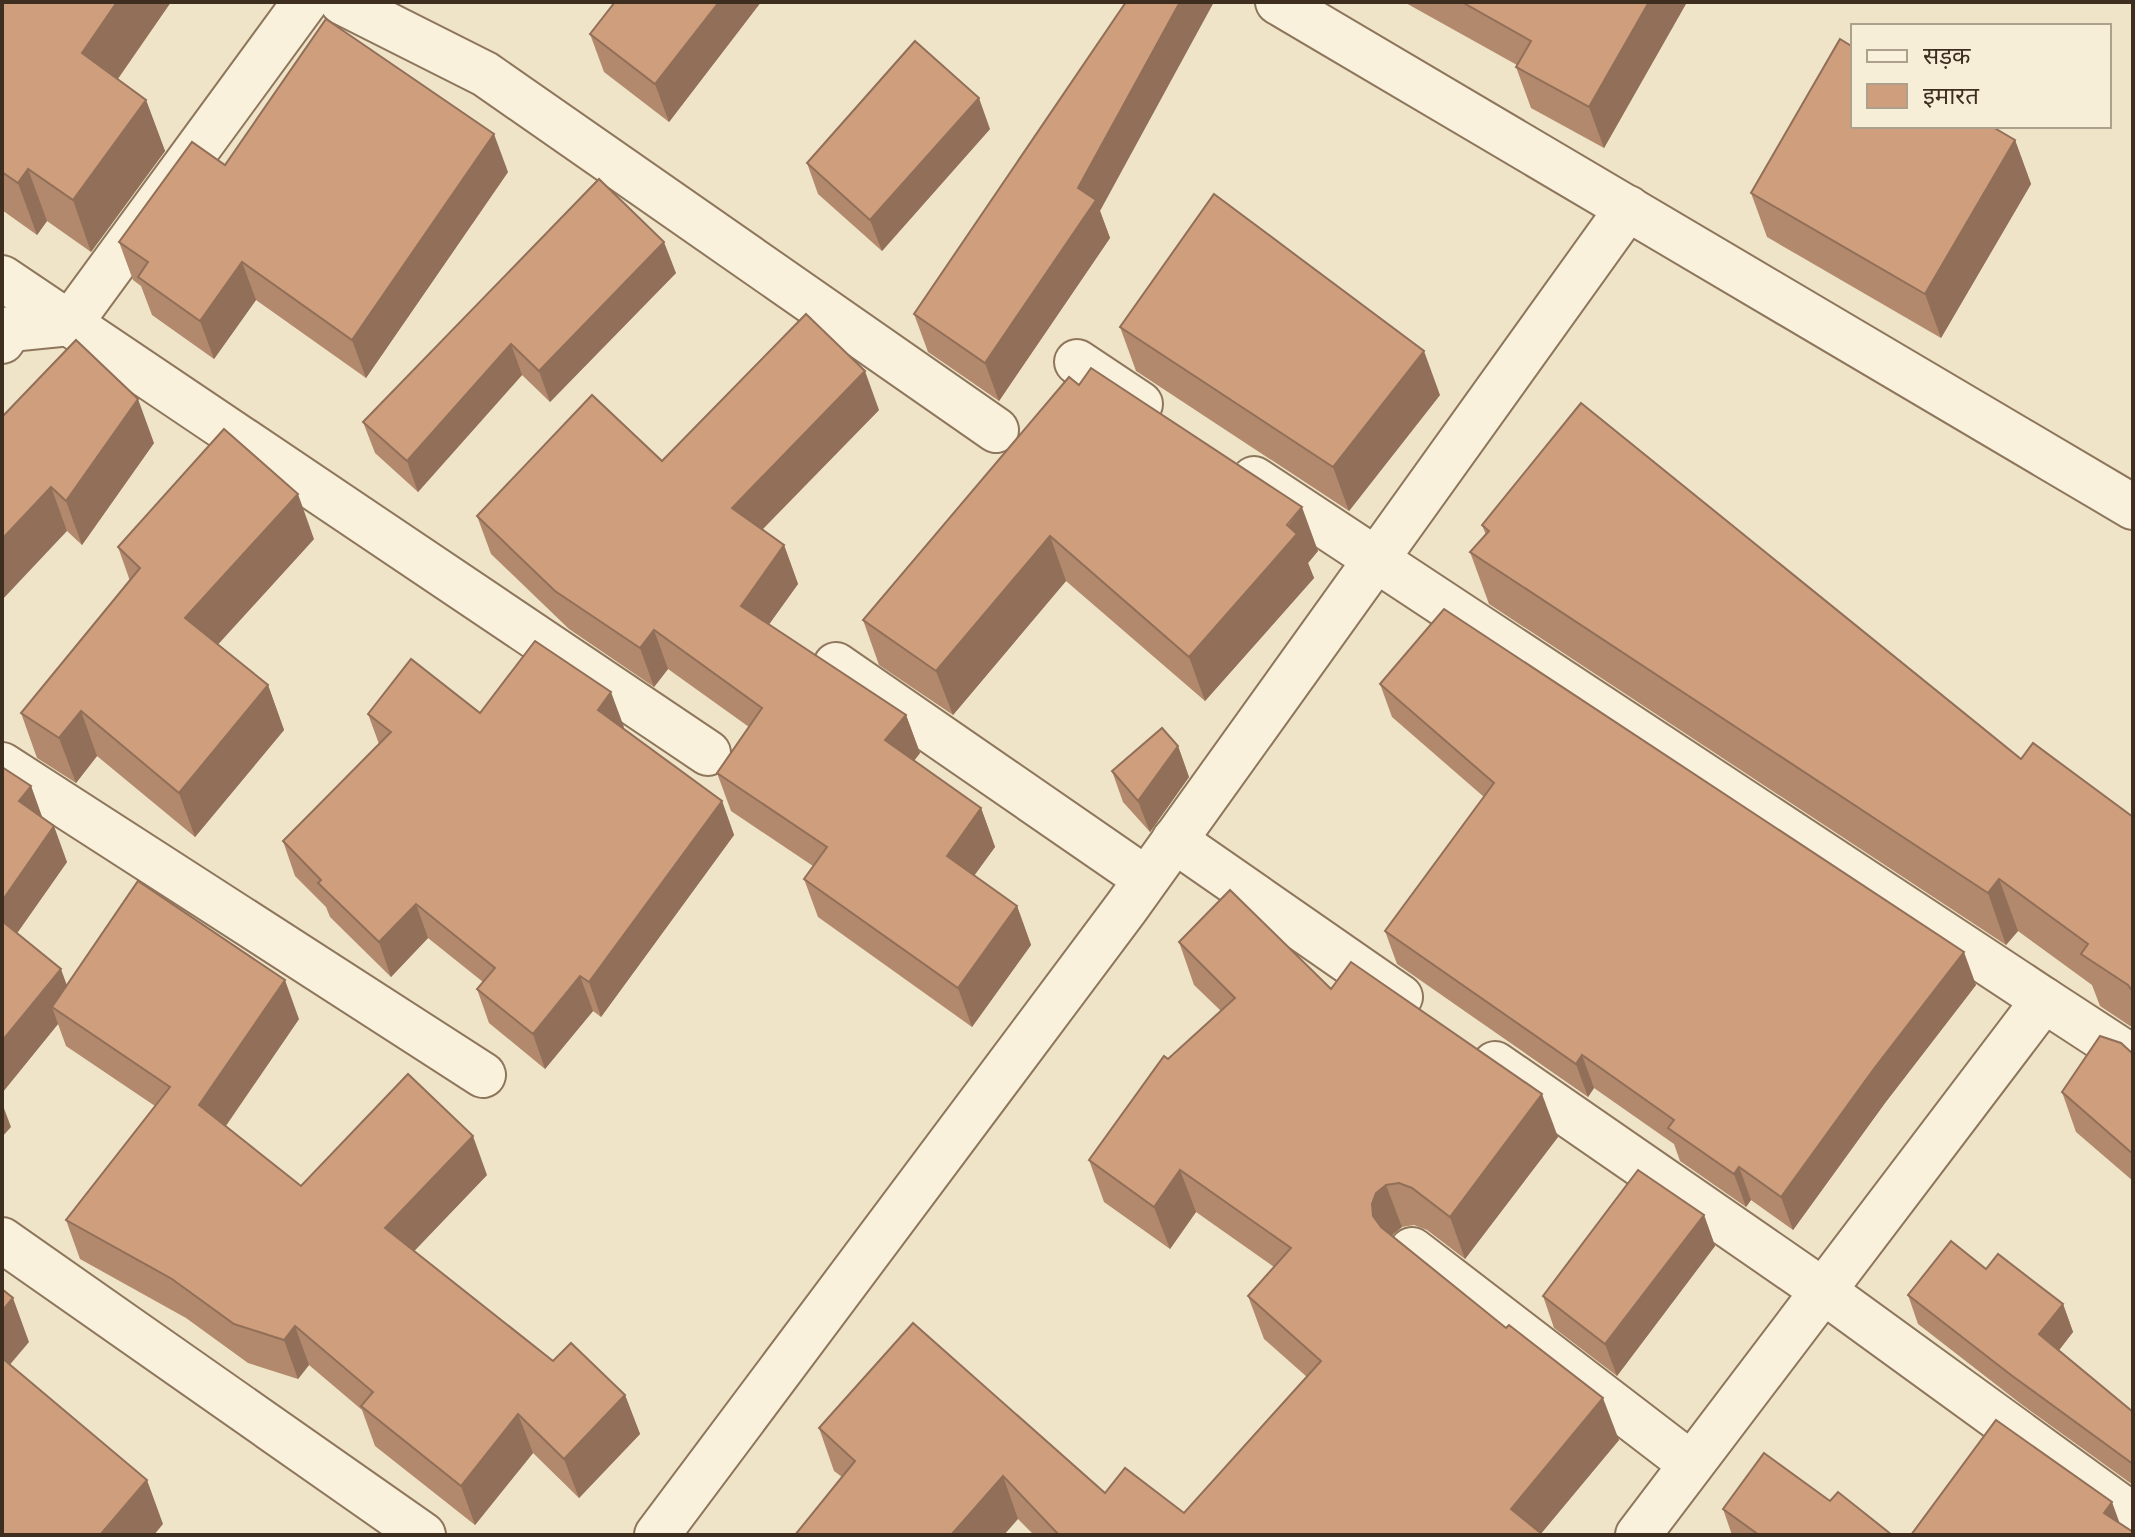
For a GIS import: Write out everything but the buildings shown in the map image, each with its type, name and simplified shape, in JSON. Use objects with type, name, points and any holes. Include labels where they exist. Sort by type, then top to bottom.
[{"type":"street","points":[[1278,2],[2133,507]]},
{"type":"street","points":[[5,331],[70,323],[312,3],[485,74],[996,430]]},
{"type":"street","points":[[657,1535],[1146,879],[1628,208]]},
{"type":"street","points":[[2,278],[708,753]]},
{"type":"street","points":[[1077,362],[1168,422]]},
{"type":"street","points":[[1219,457],[2133,1058]]},
{"type":"street","points":[[836,665],[1146,879]]},
{"type":"street","points":[[2,765],[483,1075]]},
{"type":"street","points":[[1174,840],[1822,1290],[2133,1516]]},
{"type":"street","points":[[1638,1535],[2044,1000]]},
{"type":"street","points":[[2,1240],[423,1535]]},
{"type":"street","points":[[1412,1250],[1691,1464]]}]
